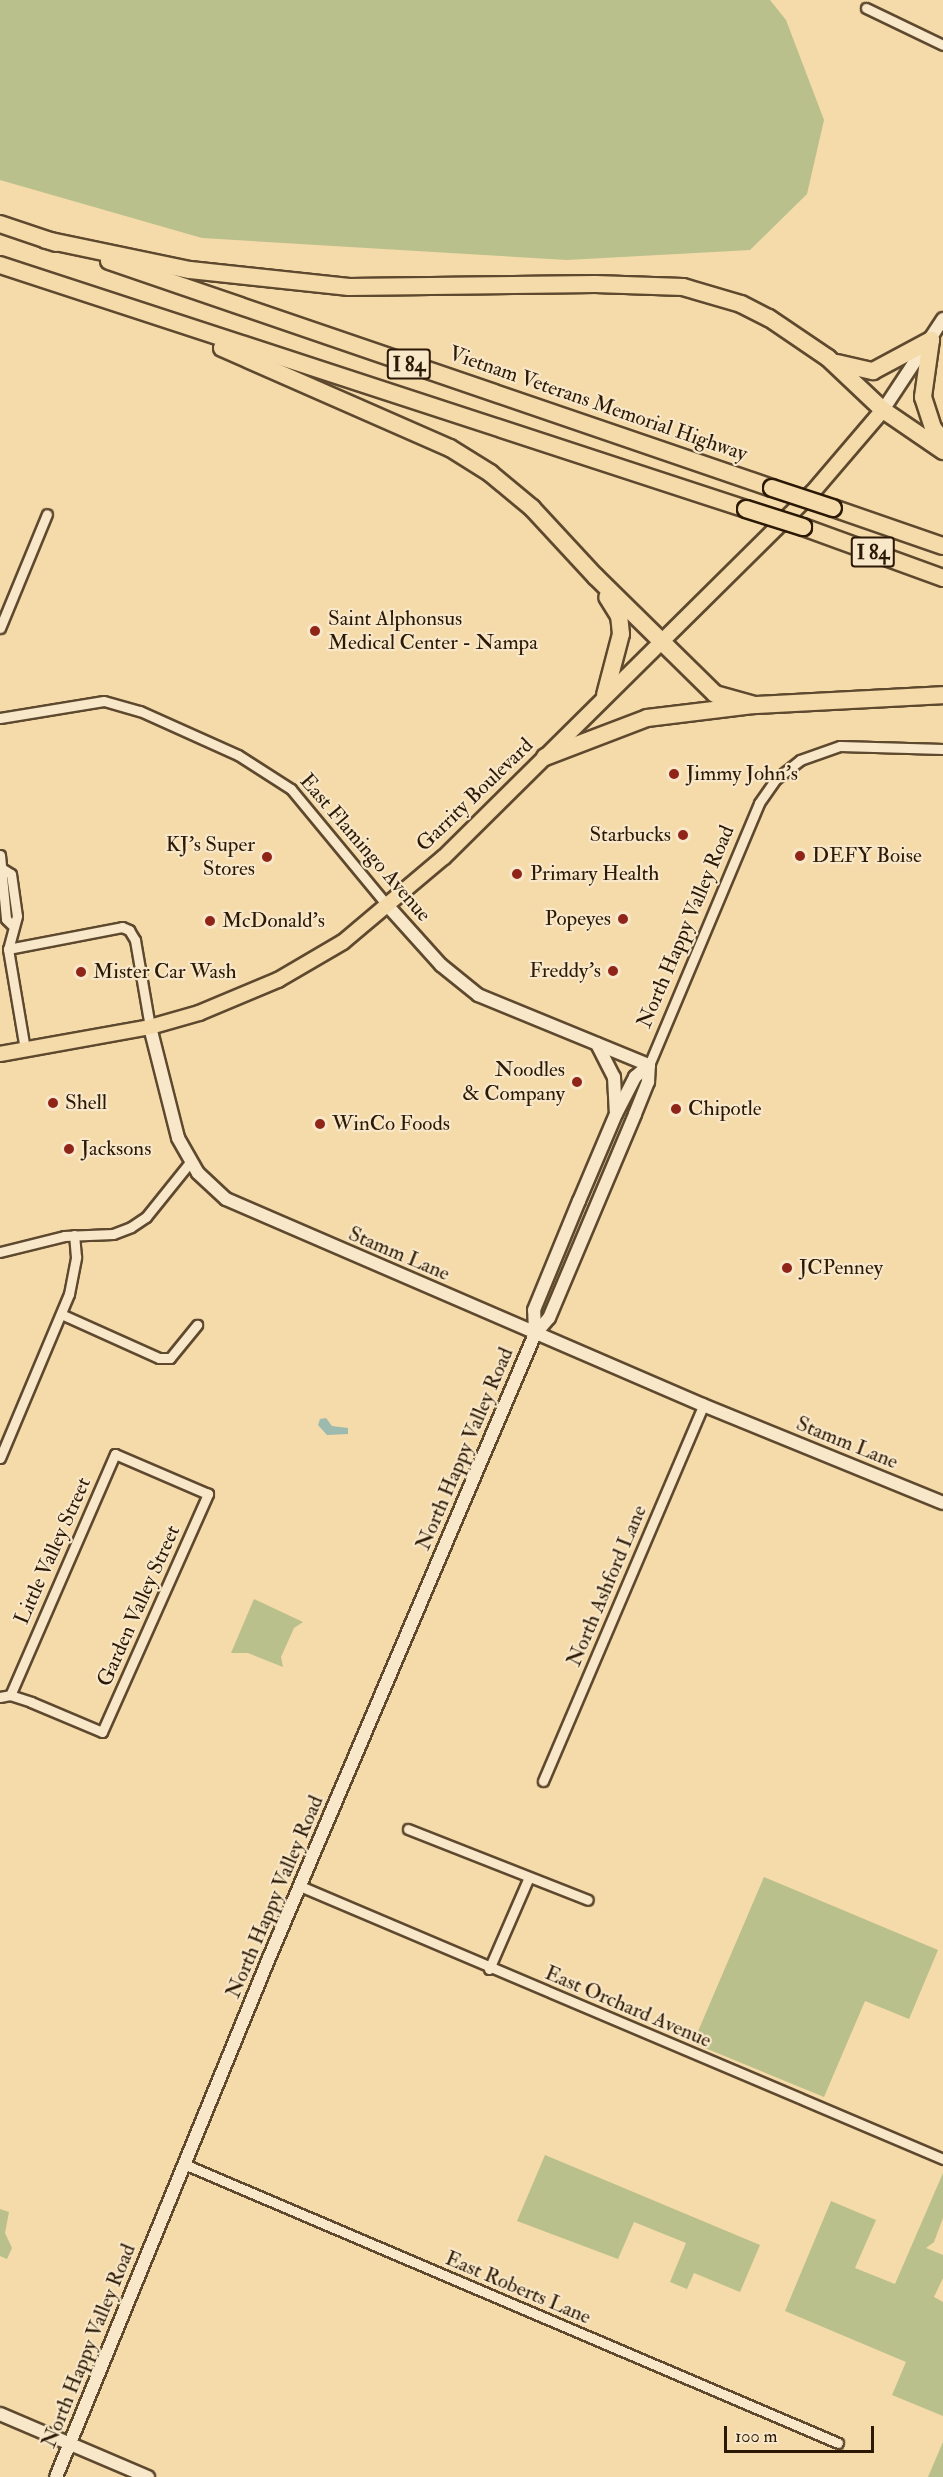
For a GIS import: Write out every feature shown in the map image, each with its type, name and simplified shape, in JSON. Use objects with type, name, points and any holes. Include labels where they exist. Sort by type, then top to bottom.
[{"type":"highway","name":"Vietnam Veterans Memorial Highway","points":[[0,224],[943,546]]},
{"type":"highway","points":[[46,240],[190,270],[350,287],[605,284],[683,287],[741,304],[846,368],[873,371],[931,340]]},
{"type":"highway","name":"I 84","points":[[0,265],[802,527],[943,578]]},
{"type":"highway","points":[[128,308],[450,448],[532,508],[595,576],[715,694],[755,705]]},
{"type":"highway","points":[[931,340],[923,397],[933,428],[943,441]]},
{"type":"highway","points":[[828,358],[883,410],[943,451]]},
{"type":"highway","points":[[595,576],[619,616],[621,634],[605,695]]},
{"type":"highway","points":[[545,757],[647,718],[755,705],[943,695]]},
{"type":"main road","points":[[883,410],[943,319]]},
{"type":"main road","name":"Garrity Boulevard","points":[[0,1054],[150,1027],[239,999],[278,980],[343,942],[444,857],[605,695],[812,493],[883,410]]},
{"type":"main road","name":"East Flamingo Avenue","points":[[387,905],[441,965],[478,995],[648,1065]]},
{"type":"main road","name":"Stamm Lane","points":[[150,1027],[178,1138],[191,1161],[226,1199],[535,1334],[943,1503]]},
{"type":"main road","points":[[597,1044],[614,1077],[616,1114]]},
{"type":"main road","name":"North Happy Valley Road","points":[[535,1334],[534,1310],[616,1114],[635,1077],[648,1065]]},
{"type":"main road","name":"North Happy Valley Road","points":[[56,2477],[300,1886],[535,1334],[549,1318],[563,1285],[648,1082],[648,1065]]},
{"type":"main road","points":[[0,2414],[148,2477]]},
{"type":"street","points":[[866,8],[943,45]]},
{"type":"street","points":[[0,628],[47,514]]},
{"type":"street","name":"East Flamingo Avenue","points":[[0,718],[88,702],[112,702],[238,755],[291,789],[387,905]]},
{"type":"street","name":"North Happy Valley Road","points":[[648,1065],[759,803],[776,779],[800,760],[840,746],[943,749]]},
{"type":"street","points":[[0,855],[3,869],[0,877],[6,919],[12,925],[8,950],[25,1049]]},
{"type":"street","name":"Stamm Lane","points":[[8,950],[122,927],[129,930],[135,940],[150,1027]]},
{"type":"street","points":[[0,1252],[74,1235],[113,1234],[131,1227],[146,1216],[191,1161]]},
{"type":"street","points":[[0,1458],[61,1314],[76,1257],[74,1235]]},
{"type":"street","points":[[61,1314],[159,1358],[170,1358],[197,1325]]},
{"type":"street","name":"North Ashford Lane","points":[[543,1781],[703,1405]]},
{"type":"street","name":"Little Valley Street","points":[[5,1696],[115,1454],[208,1494]]},
{"type":"street","name":"Garden Valley Street","points":[[5,1696],[102,1732],[208,1494]]},
{"type":"street","points":[[408,1828],[588,1900]]},
{"type":"street","points":[[489,1969],[529,1877]]},
{"type":"street","name":"East Orchard Avenue","points":[[300,1886],[489,1969],[943,2159]]},
{"type":"street","name":"East Roberts Lane","points":[[184,2164],[838,2443]]},
{"type":"green space","points":[[0,0],[770,0],[786,20],[824,120],[807,194],[750,250],[567,260],[202,238],[0,180]]},
{"type":"green space","points":[[254,1599],[303,1622],[294,1628],[281,1657],[283,1667],[248,1653],[231,1653]]},
{"type":"green space","points":[[764,1877],[938,1950],[909,2019],[865,2001],[824,2097],[693,2043]]},
{"type":"green space","points":[[545,2155],[760,2245],[740,2292],[694,2273],[687,2289],[670,2282],[686,2243],[634,2222],[618,2259],[517,2221]]},
{"type":"green space","points":[[943,2173],[943,2218],[934,2242],[926,2248],[943,2255],[943,2278],[934,2297],[943,2302],[943,2416],[892,2395],[906,2362],[785,2311],[831,2201],[876,2220],[855,2268],[895,2284]]},
{"type":"green space","points":[[0,2209],[9,2212],[5,2233],[12,2248],[7,2259],[0,2256]]},
{"type":"green space","points":[[943,2442],[943,2477],[928,2477]]},
{"type":"shaded area","points":[[326,1418],[332,1426],[348,1428],[348,1434],[327,1435],[318,1425],[320,1419]]},
{"type":"place","name":"Saint Alphonsus Medical Center - Nampa","points":[[315,631]]},
{"type":"place","name":"Jimmy John's","points":[[674,774]]},
{"type":"place","name":"Starbucks","points":[[683,835]]},
{"type":"place","name":"DEFY Boise","points":[[800,856]]},
{"type":"place","name":"KJ's Super Stores","points":[[267,857]]},
{"type":"place","name":"Primary Health","points":[[517,874]]},
{"type":"place","name":"Popeyes","points":[[623,919]]},
{"type":"place","name":"McDonald's","points":[[210,921]]},
{"type":"place","name":"Freddy's","points":[[613,971]]},
{"type":"place","name":"Mister Car Wash","points":[[81,972]]},
{"type":"place","name":"Noodles & Company","points":[[577,1082]]},
{"type":"place","name":"Shell","points":[[53,1103]]},
{"type":"place","name":"Chipotle","points":[[676,1109]]},
{"type":"place","name":"WinCo Foods","points":[[320,1124]]},
{"type":"place","name":"Jacksons","points":[[69,1149]]},
{"type":"place","name":"JCPenney","points":[[787,1268]]}]
